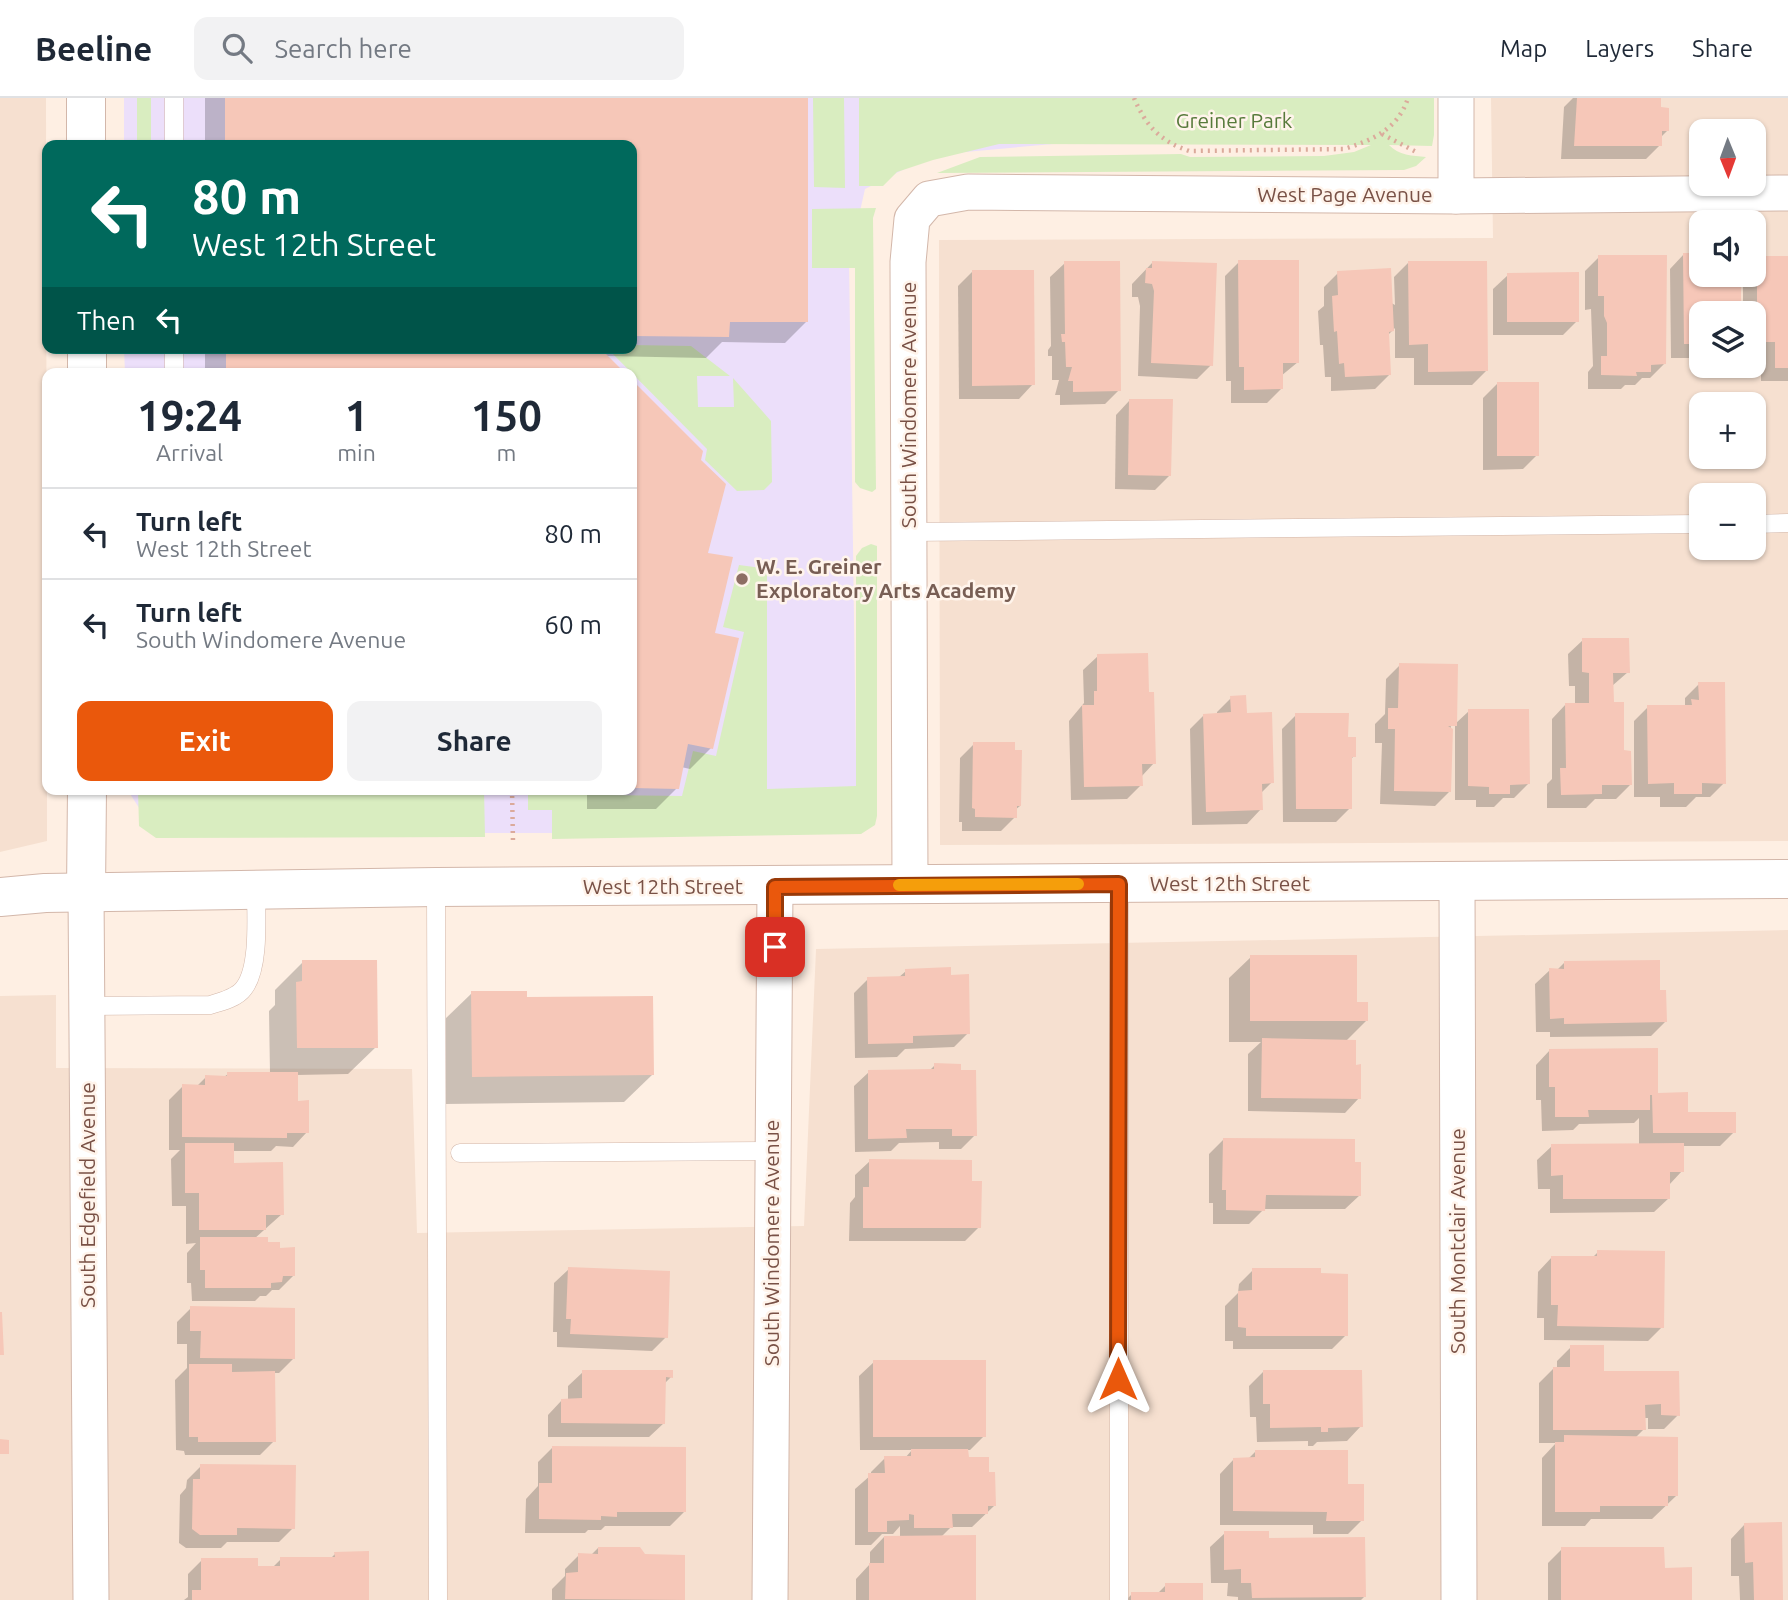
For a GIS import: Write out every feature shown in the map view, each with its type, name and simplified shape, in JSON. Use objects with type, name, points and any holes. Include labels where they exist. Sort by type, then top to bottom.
[{"type":"street","points":[[86,98],[86,140]]},
{"type":"street","points":[[1456,98],[1456,196]]},
{"type":"street","name":"West Page Avenue","points":[[912,219],[929,199],[968,192],[1456,196],[1788,193]]},
{"type":"street","name":"South Windomere Avenue","points":[[911,884],[908,262],[912,219]]},
{"type":"street","name":"South Edgefield Avenue","points":[[87,795],[91,1600]]},
{"type":"street","name":"West 12th Street","points":[[0,897],[86,892],[436,887],[1788,880]]},
{"type":"street","name":"South Montclair Avenue","points":[[1457,883],[1459,1600]]},
{"type":"street","name":"South Windomere Avenue","points":[[771,1600],[775,887]]},
{"type":"lane","points":[[174,98],[174,140]]},
{"type":"lane","points":[[1766,524],[1788,523]]},
{"type":"lane","points":[[909,532],[1689,524]]},
{"type":"lane","points":[[1119,884],[1119,1600]]},
{"type":"lane","points":[[436,887],[438,1600]]},
{"type":"lane","points":[[87,1006],[210,1005],[229,1000],[244,988],[256,959],[256,890]]},
{"type":"lane","points":[[460,1153],[772,1151]]},
{"type":"path","points":[[1134,98],[1151,129],[1175,146],[1189,151],[1344,149],[1382,134],[1395,123],[1408,98]]},
{"type":"path","points":[[1382,134],[1423,155]]},
{"type":"path","points":[[512,795],[513,842]]},
{"type":"shaded area","points":[[0,98],[46,98],[46,140],[42,140],[42,354],[46,354],[46,368],[42,368],[42,795],[47,795],[47,841],[0,852]]},
{"type":"shaded area","name":"W. E. Greiner Exploratory Arts Academy","points":[[124,98],[1053,98],[1053,144],[932,155],[865,189],[849,260],[857,833],[155,833],[131,795],[637,795],[637,368],[125,368],[124,354],[637,354],[637,140],[124,140]]},
{"type":"shaded area","points":[[1491,98],[1788,98],[1788,841],[940,845],[939,240],[1493,238]]},
{"type":"shaded area","points":[[1788,930],[1788,1600],[0,1600],[0,996],[56,995],[56,1068],[412,1069],[417,1233],[804,1226],[816,949]]},
{"type":"green space","points":[[137,98],[151,98],[151,140],[137,140]]},
{"type":"green space","points":[[813,98],[844,98],[845,188],[814,187]]},
{"type":"green space","name":"Greiner Park","points":[[859,98],[1434,98],[1434,135],[1432,146],[1389,145],[1401,153],[1426,157],[1416,166],[1404,170],[937,173],[980,157],[1181,154],[1190,157],[1324,156],[1354,152],[1371,145],[999,144],[897,172],[883,186],[859,186]]},
{"type":"green space","points":[[876,208],[873,218],[876,489],[872,492],[860,488],[855,482],[855,268],[812,268],[812,209]]},
{"type":"green space","points":[[637,345],[691,346],[730,376],[697,376],[698,407],[734,407],[733,378],[771,421],[772,482],[764,490],[737,491],[705,460],[707,449],[637,378],[637,368],[627,368],[613,354],[637,354]]},
{"type":"green space","points":[[871,544],[877,546],[875,825],[861,834],[552,839],[552,810],[528,810],[528,795],[682,796],[693,751],[716,756],[744,632],[723,627],[739,565],[762,568],[767,573],[767,789],[856,786],[856,556],[862,548]]},
{"type":"green space","points":[[138,795],[484,795],[485,837],[156,838],[139,826]]},
{"type":"building","points":[[225,98],[808,98],[808,322],[730,322],[729,337],[637,336],[637,140],[225,140]]},
{"type":"building","points":[[1577,98],[1661,98],[1661,107],[1669,108],[1669,131],[1662,131],[1662,146],[1574,146]]},
{"type":"building","points":[[1683,253],[1689,253],[1689,287],[1741,287],[1741,301],[1689,301],[1689,344],[1684,344]]},
{"type":"building","points":[[1598,255],[1667,255],[1666,364],[1651,365],[1651,372],[1636,372],[1637,376],[1601,375],[1601,356],[1607,356],[1607,323],[1604,316],[1604,296],[1598,296]]},
{"type":"building","points":[[1766,256],[1788,256],[1788,368],[1775,368],[1775,342],[1766,342],[1766,301],[1757,301],[1757,287],[1766,287]]},
{"type":"building","points":[[1238,260],[1299,260],[1299,363],[1283,363],[1283,389],[1244,390],[1244,367],[1239,367]]},
{"type":"building","points":[[1064,261],[1120,261],[1121,391],[1073,392],[1073,381],[1068,381],[1072,367],[1066,367],[1065,342],[1062,342],[1061,334],[1065,334]]},
{"type":"building","points":[[1152,261],[1217,263],[1213,366],[1151,363],[1154,291],[1152,284],[1145,283],[1146,268],[1152,268]]},
{"type":"building","points":[[1408,261],[1487,261],[1488,371],[1428,372],[1428,344],[1409,345]]},
{"type":"building","points":[[1391,268],[1394,331],[1389,332],[1391,375],[1345,377],[1344,363],[1339,364],[1337,331],[1334,332],[1332,296],[1338,295],[1337,271]]},
{"type":"building","points":[[972,270],[1034,270],[1035,385],[972,386]]},
{"type":"building","points":[[1579,272],[1579,322],[1507,322],[1507,273]]},
{"type":"building","points":[[226,354],[606,354],[620,368],[226,368]]},
{"type":"building","points":[[1497,382],[1539,382],[1539,456],[1497,456]]},
{"type":"building","points":[[637,385],[703,451],[701,460],[726,484],[708,553],[733,557],[715,633],[739,638],[713,749],[688,744],[679,789],[637,788]]},
{"type":"building","points":[[1129,399],[1173,399],[1171,476],[1128,475]]},
{"type":"building","points":[[1582,638],[1629,638],[1630,673],[1613,673],[1614,702],[1624,702],[1624,750],[1631,751],[1632,785],[1602,785],[1602,794],[1561,795],[1560,768],[1566,768],[1565,703],[1589,703],[1589,673],[1582,672]]},
{"type":"building","points":[[1148,653],[1149,692],[1154,692],[1156,764],[1142,764],[1143,786],[1084,787],[1082,705],[1094,705],[1094,691],[1097,691],[1097,654]]},
{"type":"building","points":[[1399,663],[1458,664],[1457,726],[1448,726],[1453,729],[1451,792],[1394,791],[1395,729],[1388,729],[1388,708],[1398,708]]},
{"type":"building","points":[[1698,682],[1725,682],[1726,784],[1702,783],[1702,794],[1674,794],[1674,783],[1648,784],[1647,705],[1692,705],[1691,699],[1699,700]]},
{"type":"building","points":[[1246,695],[1247,713],[1272,712],[1274,783],[1262,784],[1263,810],[1206,812],[1203,714],[1231,712],[1230,696]]},
{"type":"building","points":[[1468,709],[1529,709],[1530,784],[1510,785],[1510,794],[1489,794],[1489,787],[1468,786]]},
{"type":"building","points":[[1295,713],[1349,713],[1348,737],[1356,737],[1356,757],[1352,757],[1352,809],[1296,809]]},
{"type":"building","points":[[973,742],[1015,742],[1015,750],[1022,750],[1021,806],[1017,806],[1017,818],[975,817],[975,809],[972,808]]},
{"type":"building","points":[[1250,955],[1357,955],[1357,1002],[1368,1002],[1368,1021],[1250,1021]]},
{"type":"building","points":[[302,960],[377,960],[378,1048],[297,1048],[296,982],[302,981]]},
{"type":"building","points":[[1660,960],[1660,990],[1666,990],[1667,1022],[1564,1024],[1564,1018],[1550,1019],[1549,968],[1564,969],[1564,961]]},
{"type":"building","points":[[951,967],[951,975],[969,974],[970,1034],[913,1036],[913,1043],[868,1044],[867,977],[905,976],[905,969]]},
{"type":"building","points":[[471,991],[527,991],[527,997],[653,996],[654,1075],[472,1077]]},
{"type":"building","points":[[1262,1038],[1356,1040],[1356,1065],[1361,1064],[1361,1099],[1261,1098]]},
{"type":"building","points":[[1658,1048],[1658,1093],[1688,1092],[1688,1112],[1736,1112],[1736,1133],[1653,1133],[1652,1095],[1650,1110],[1588,1110],[1589,1117],[1555,1117],[1555,1087],[1549,1087],[1549,1049]]},
{"type":"building","points":[[934,1063],[961,1064],[961,1070],[976,1070],[977,1136],[952,1136],[952,1129],[906,1129],[907,1138],[868,1139],[868,1070],[934,1069]]},
{"type":"building","points":[[227,1072],[298,1072],[298,1101],[309,1100],[309,1133],[287,1133],[287,1138],[182,1137],[182,1084],[205,1085],[205,1075],[227,1076]]},
{"type":"building","points":[[1223,1138],[1355,1139],[1355,1162],[1361,1162],[1361,1196],[1266,1195],[1265,1211],[1226,1210],[1226,1190],[1222,1190]]},
{"type":"building","points":[[185,1143],[234,1143],[234,1163],[283,1162],[284,1215],[266,1215],[266,1230],[199,1230],[199,1193],[185,1193]]},
{"type":"building","points":[[1684,1143],[1684,1172],[1670,1172],[1670,1199],[1563,1199],[1563,1175],[1551,1176],[1551,1144]]},
{"type":"building","points":[[869,1159],[972,1160],[972,1181],[982,1181],[981,1228],[863,1228],[863,1187],[869,1187]]},
{"type":"building","points":[[200,1237],[268,1237],[268,1242],[280,1242],[280,1248],[295,1247],[295,1276],[283,1276],[282,1282],[271,1283],[271,1288],[205,1288],[205,1270],[200,1270]]},
{"type":"building","points":[[1597,1250],[1665,1251],[1664,1328],[1557,1326],[1558,1305],[1551,1305],[1551,1256],[1597,1256]]},
{"type":"building","points":[[568,1267],[670,1271],[668,1338],[570,1334],[571,1319],[566,1319]]},
{"type":"building","points":[[1252,1268],[1321,1268],[1321,1273],[1348,1274],[1348,1336],[1246,1336],[1246,1328],[1238,1327],[1238,1291],[1252,1290]]},
{"type":"building","points":[[190,1306],[295,1308],[295,1359],[200,1358],[201,1331],[190,1331]]},
{"type":"building","points":[[2,1312],[4,1355],[0,1355]]},
{"type":"building","points":[[1570,1345],[1604,1345],[1604,1371],[1679,1371],[1680,1416],[1661,1415],[1661,1404],[1645,1405],[1646,1430],[1553,1430],[1553,1367],[1570,1367]]},
{"type":"building","points":[[873,1360],[986,1360],[986,1437],[873,1437]]},
{"type":"building","points":[[189,1364],[232,1364],[232,1372],[275,1371],[276,1442],[198,1442],[198,1437],[189,1437]]},
{"type":"building","points":[[582,1370],[673,1370],[673,1378],[666,1377],[665,1424],[561,1423],[561,1399],[582,1398]]},
{"type":"building","points":[[1263,1370],[1362,1370],[1363,1427],[1328,1428],[1328,1432],[1321,1432],[1321,1427],[1270,1428],[1270,1404],[1263,1404]]},
{"type":"building","points":[[1564,1435],[1678,1437],[1678,1496],[1668,1496],[1668,1506],[1600,1506],[1600,1512],[1555,1512],[1555,1442],[1564,1442]]},
{"type":"building","points":[[0,1439],[9,1440],[9,1454],[0,1454]]},
{"type":"building","points":[[552,1446],[686,1447],[686,1512],[617,1512],[617,1517],[601,1516],[601,1520],[539,1519],[539,1483],[552,1483]]},
{"type":"building","points":[[911,1449],[968,1449],[969,1457],[989,1457],[989,1472],[995,1472],[996,1506],[988,1506],[988,1514],[952,1514],[953,1528],[914,1528],[914,1515],[909,1514],[909,1520],[887,1521],[887,1532],[868,1532],[868,1473],[885,1473],[884,1456],[911,1456]]},
{"type":"building","points":[[1255,1450],[1348,1450],[1348,1484],[1364,1484],[1364,1521],[1326,1521],[1327,1512],[1233,1511],[1233,1458],[1255,1457]]},
{"type":"building","points":[[200,1464],[296,1465],[295,1529],[237,1528],[237,1535],[200,1535],[192,1529],[193,1479],[200,1479]]},
{"type":"building","points":[[1782,1522],[1783,1600],[1754,1600],[1753,1562],[1745,1563],[1744,1523]]},
{"type":"building","points":[[1224,1531],[1269,1531],[1269,1538],[1365,1537],[1366,1597],[1252,1598],[1251,1583],[1241,1583],[1241,1569],[1224,1570]]},
{"type":"building","points":[[976,1535],[976,1600],[869,1600],[869,1563],[884,1563],[884,1536]]},
{"type":"building","points":[[598,1547],[640,1547],[645,1554],[685,1555],[685,1600],[565,1599],[566,1573],[578,1572],[578,1553],[598,1554]]},
{"type":"building","points":[[1561,1547],[1664,1547],[1665,1568],[1692,1567],[1692,1600],[1561,1600]]},
{"type":"building","points":[[369,1551],[369,1600],[192,1600],[192,1590],[201,1590],[201,1558],[258,1558],[258,1566],[280,1566],[280,1557],[335,1557],[334,1552]]},
{"type":"building","points":[[1165,1583],[1203,1583],[1203,1600],[1131,1600],[1131,1592],[1165,1592]]},
{"type":"slow traffic","points":[[899,885],[1078,884]]},
{"type":"place","name":"W. E. Greiner Exploratory Arts Academy","points":[[742,579]]},
{"type":"route","points":[[775,947],[775,887],[1119,884],[1118,1379]]}]
